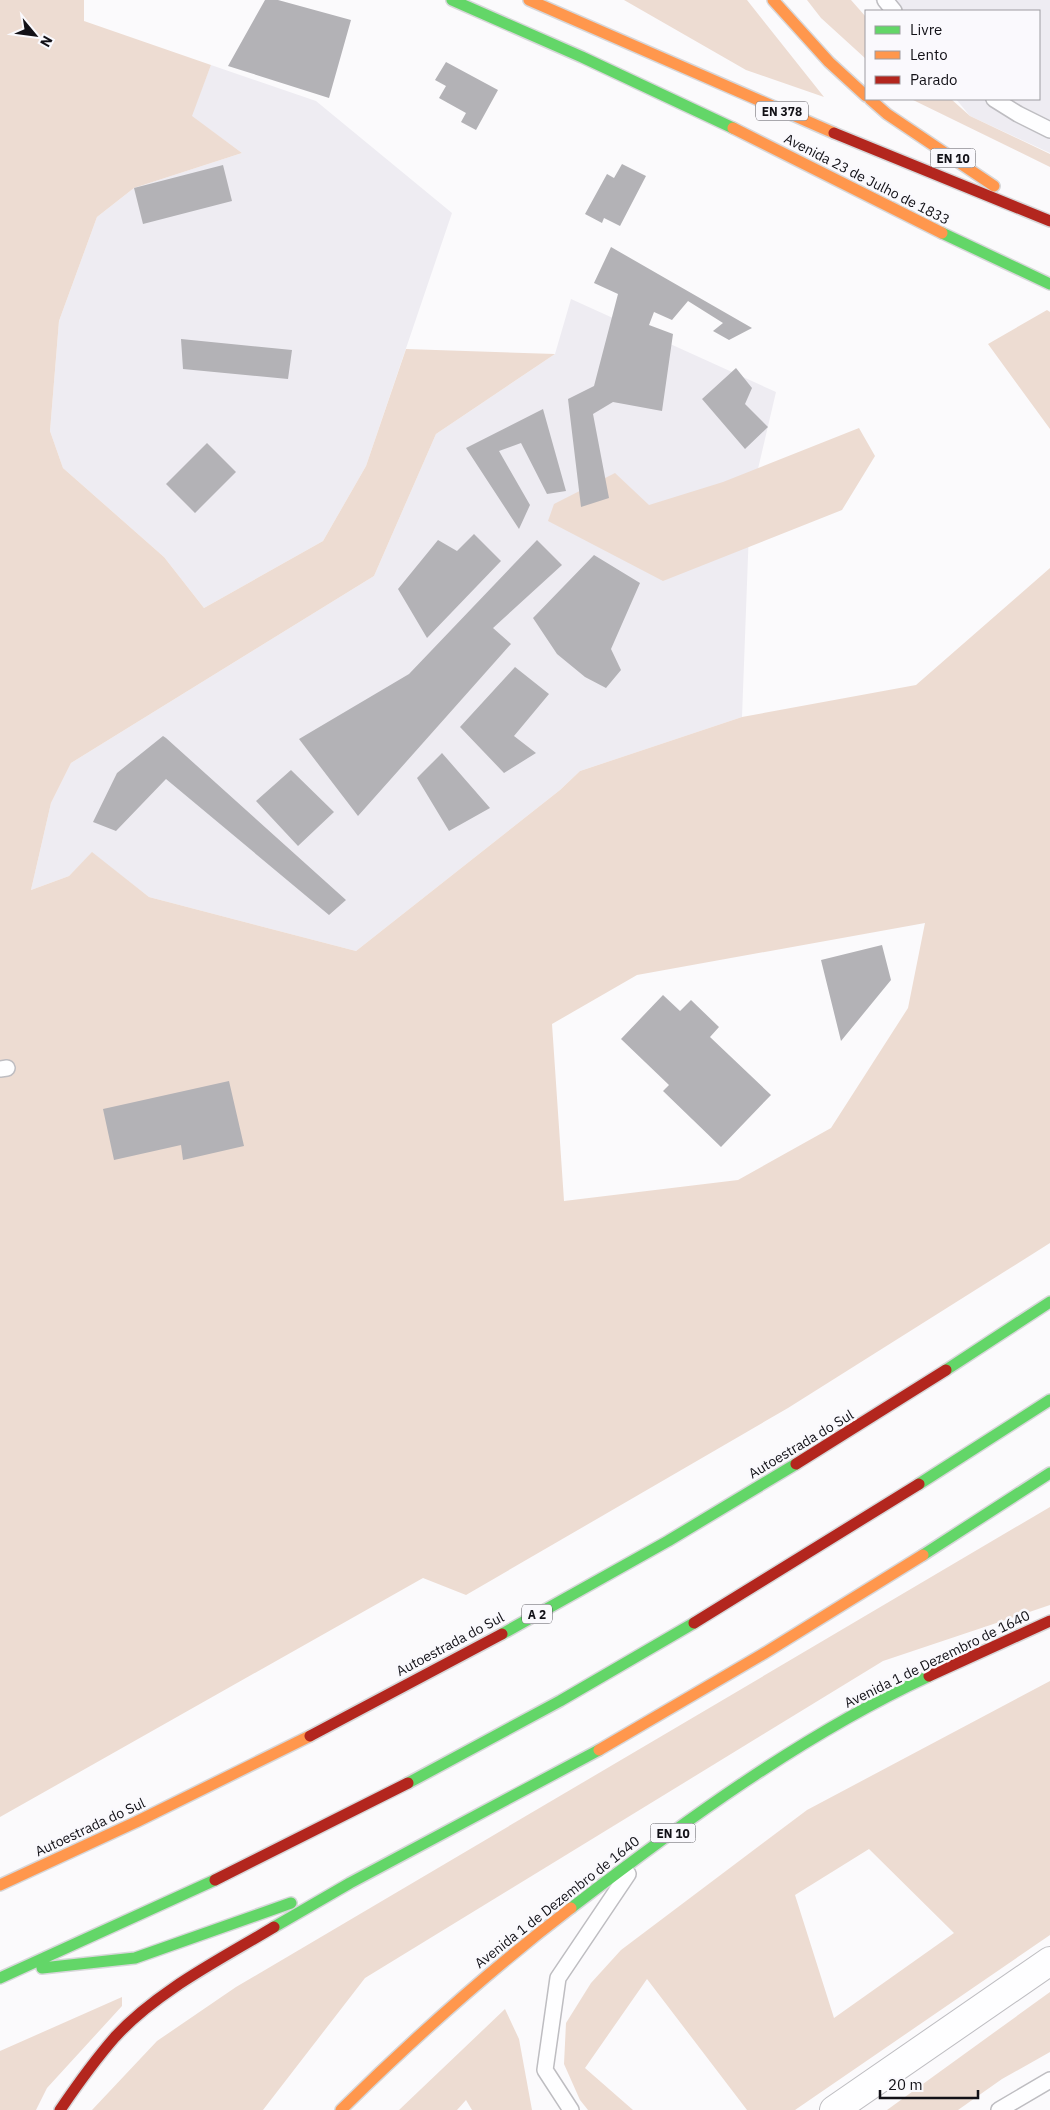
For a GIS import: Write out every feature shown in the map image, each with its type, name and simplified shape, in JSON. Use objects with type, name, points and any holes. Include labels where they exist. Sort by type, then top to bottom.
[{"type":"main road","name":"Avenida 23 de Julho de 1833","points":[[452,0],[563,47],[795,159],[973,249],[1050,284]]},
{"type":"main road","name":"Avenida 23 de Julho de 1833","points":[[528,0],[826,130],[1050,221]]},
{"type":"main road","points":[[773,0],[804,37],[842,76],[865,95]]},
{"type":"main road","name":"EN 10","points":[[871,100],[888,114],[1039,216]]},
{"type":"main road","name":"Autoestrada do Sul","points":[[0,1885],[122,1830],[239,1774],[500,1635],[676,1536],[821,1451],[1050,1302]]},
{"type":"main road","points":[[0,1978],[256,1860],[382,1798],[490,1741],[720,1609],[840,1535],[1050,1400]]},
{"type":"main road","points":[[60,2110],[80,2080],[116,2036],[150,2006],[196,1973],[350,1883],[604,1748],[771,1649],[1050,1473]]},
{"type":"main road","name":"Avenida 1 de Dezembro de 1640","points":[[341,2110],[414,2039],[473,1987],[584,1897],[642,1854],[796,1748],[881,1700],[1050,1621]]},
{"type":"main road","points":[[18,1970],[135,1958],[350,1883]]},
{"type":"street","points":[[834,2110],[1050,1961]]},
{"type":"lane","points":[[885,0],[893,10]]},
{"type":"lane","points":[[996,100],[1050,130]]},
{"type":"lane","points":[[571,2110],[545,2070],[558,1978],[642,1854]]},
{"type":"lane","points":[[999,2110],[1050,2080]]},
{"type":"shaded area","points":[[0,0],[84,0],[84,21],[211,65],[192,116],[242,153],[134,188],[97,217],[59,321],[50,431],[63,468],[164,557],[204,608],[323,541],[366,466],[406,349],[555,354],[436,434],[374,576],[71,763],[51,803],[31,890],[69,876],[92,852],[149,897],[356,951],[560,790],[580,771],[742,717],[916,685],[1050,568],[1050,1243],[788,1408],[466,1595],[423,1578],[0,1817]],"holes":[[[925,923],[908,1008],[831,1128],[738,1180],[564,1201],[552,1024],[637,975]]]},
{"type":"shaded area","points":[[624,0],[747,0],[824,97],[746,70]]},
{"type":"shaded area","points":[[807,0],[851,0],[865,16],[865,58],[821,18]]},
{"type":"shaded area","points":[[875,0],[1050,0],[1050,153],[970,116],[957,100],[1040,100],[1040,10],[883,10]]},
{"type":"shaded area","points":[[211,65],[316,101],[452,213],[366,466],[323,541],[204,608],[164,557],[63,468],[50,431],[59,321],[97,217],[134,188],[242,153],[191,116]]},
{"type":"shaded area","points":[[913,100],[952,100],[970,116],[1050,154],[1050,167]]},
{"type":"shaded area","points":[[571,299],[776,392],[750,503],[742,717],[580,771],[560,790],[356,951],[149,897],[92,853],[69,876],[31,890],[51,803],[71,763],[374,576],[436,434],[555,354]]},
{"type":"shaded area","points":[[1047,310],[1050,312],[1050,429],[988,344]]},
{"type":"shaded area","points":[[859,428],[875,456],[842,510],[663,581],[548,521],[554,504],[615,473],[649,505],[723,482]]},
{"type":"shaded area","points":[[1050,1507],[1050,1605],[883,1661],[365,1978],[263,2110],[92,2110],[157,2041],[236,1987]]},
{"type":"shaded area","points":[[1050,1681],[1050,1935],[795,2110],[747,2110],[647,1979],[585,2068],[633,2110],[588,2110],[580,2100],[564,2064],[566,2023],[591,1983],[621,1950],[807,1810]],"holes":[[[869,1849],[954,1933],[834,2018],[795,1895]]]},
{"type":"shaded area","points":[[1050,1992],[1050,2052],[1002,2079],[958,2110],[887,2110]]},
{"type":"shaded area","points":[[122,1997],[122,2006],[47,2088],[36,2110],[0,2110],[0,2051]]},
{"type":"shaded area","points":[[505,2009],[519,2039],[532,2110],[472,2110],[466,2100],[457,2110],[399,2110]]},
{"type":"building","points":[[265,0],[278,0],[351,20],[329,98],[228,66]]},
{"type":"building","points":[[446,62],[498,90],[476,130],[461,122],[466,113],[439,98],[446,86],[435,80]]},
{"type":"building","points":[[622,164],[646,176],[620,226],[604,218],[602,223],[585,214],[607,174],[614,178]]},
{"type":"building","points":[[223,165],[232,201],[143,224],[134,188]]},
{"type":"building","points":[[611,247],[752,328],[729,340],[713,331],[723,323],[688,301],[672,320],[654,312],[649,325],[673,334],[662,411],[613,402],[593,414],[609,498],[581,507],[568,399],[594,386],[618,294],[594,283]]},
{"type":"building","points":[[181,339],[292,350],[288,379],[183,369]]},
{"type":"building","points":[[736,368],[752,388],[745,404],[768,427],[745,449],[702,399]]},
{"type":"building","points":[[543,409],[566,491],[547,494],[521,443],[499,451],[530,505],[519,529],[466,448]]},
{"type":"building","points":[[207,443],[236,472],[195,513],[166,484]]},
{"type":"building","points":[[474,534],[501,561],[427,638],[398,589],[438,540],[457,551]]},
{"type":"building","points":[[537,540],[562,565],[493,628],[511,644],[358,816],[299,739],[409,674]]},
{"type":"building","points":[[594,555],[640,583],[611,649],[621,670],[606,688],[585,677],[557,654],[533,618]]},
{"type":"building","points":[[515,667],[549,694],[514,736],[536,753],[504,773],[460,727]]},
{"type":"building","points":[[163,736],[346,900],[329,915],[166,779],[116,831],[93,822],[117,773]]},
{"type":"building","points":[[442,753],[490,808],[449,831],[417,778]]},
{"type":"building","points":[[291,770],[334,812],[298,846],[256,801]]},
{"type":"building","points":[[882,945],[891,980],[841,1041],[821,960]]},
{"type":"building","points":[[663,995],[680,1011],[691,1000],[719,1027],[710,1037],[771,1095],[721,1147],[663,1091],[669,1085],[621,1039]]},
{"type":"building","points":[[229,1081],[244,1146],[183,1160],[181,1145],[114,1160],[103,1109]]},
{"type":"traffic: fast","points":[[452,0],[582,57],[733,128]]},
{"type":"traffic: fast","points":[[942,233],[1050,284]]},
{"type":"traffic: fast","points":[[946,1370],[1050,1302]]},
{"type":"traffic: fast","points":[[919,1484],[1050,1400]]},
{"type":"traffic: fast","points":[[502,1634],[668,1541],[796,1464]]},
{"type":"traffic: fast","points":[[923,1555],[1050,1473]]},
{"type":"traffic: fast","points":[[408,1783],[560,1701],[694,1623]]},
{"type":"traffic: fast","points":[[571,1908],[656,1844],[744,1782],[835,1725],[929,1676]]},
{"type":"traffic: fast","points":[[274,1927],[350,1883],[599,1750]]},
{"type":"traffic: fast","points":[[0,1978],[215,1880]]},
{"type":"traffic: fast","points":[[42,1968],[135,1958],[291,1903]]},
{"type":"traffic: slow","points":[[529,0],[834,133]]},
{"type":"traffic: slow","points":[[773,0],[829,62],[865,95]]},
{"type":"traffic: slow","points":[[871,100],[887,114],[994,186]]},
{"type":"traffic: slow","points":[[733,128],[942,233]]},
{"type":"traffic: slow","points":[[599,1750],[763,1654],[923,1555]]},
{"type":"traffic: slow","points":[[0,1885],[136,1822],[310,1736]]},
{"type":"traffic: slow","points":[[341,2110],[453,2005],[571,1908]]},
{"type":"traffic: jam","points":[[834,133],[1050,221]]},
{"type":"traffic: jam","points":[[796,1464],[946,1370]]},
{"type":"traffic: jam","points":[[694,1623],[919,1484]]},
{"type":"traffic: jam","points":[[929,1676],[1050,1621]]},
{"type":"traffic: jam","points":[[310,1736],[502,1634]]},
{"type":"traffic: jam","points":[[215,1880],[408,1783]]},
{"type":"traffic: jam","points":[[60,2110],[100,2055],[132,2020],[170,1990],[274,1927]]}]
